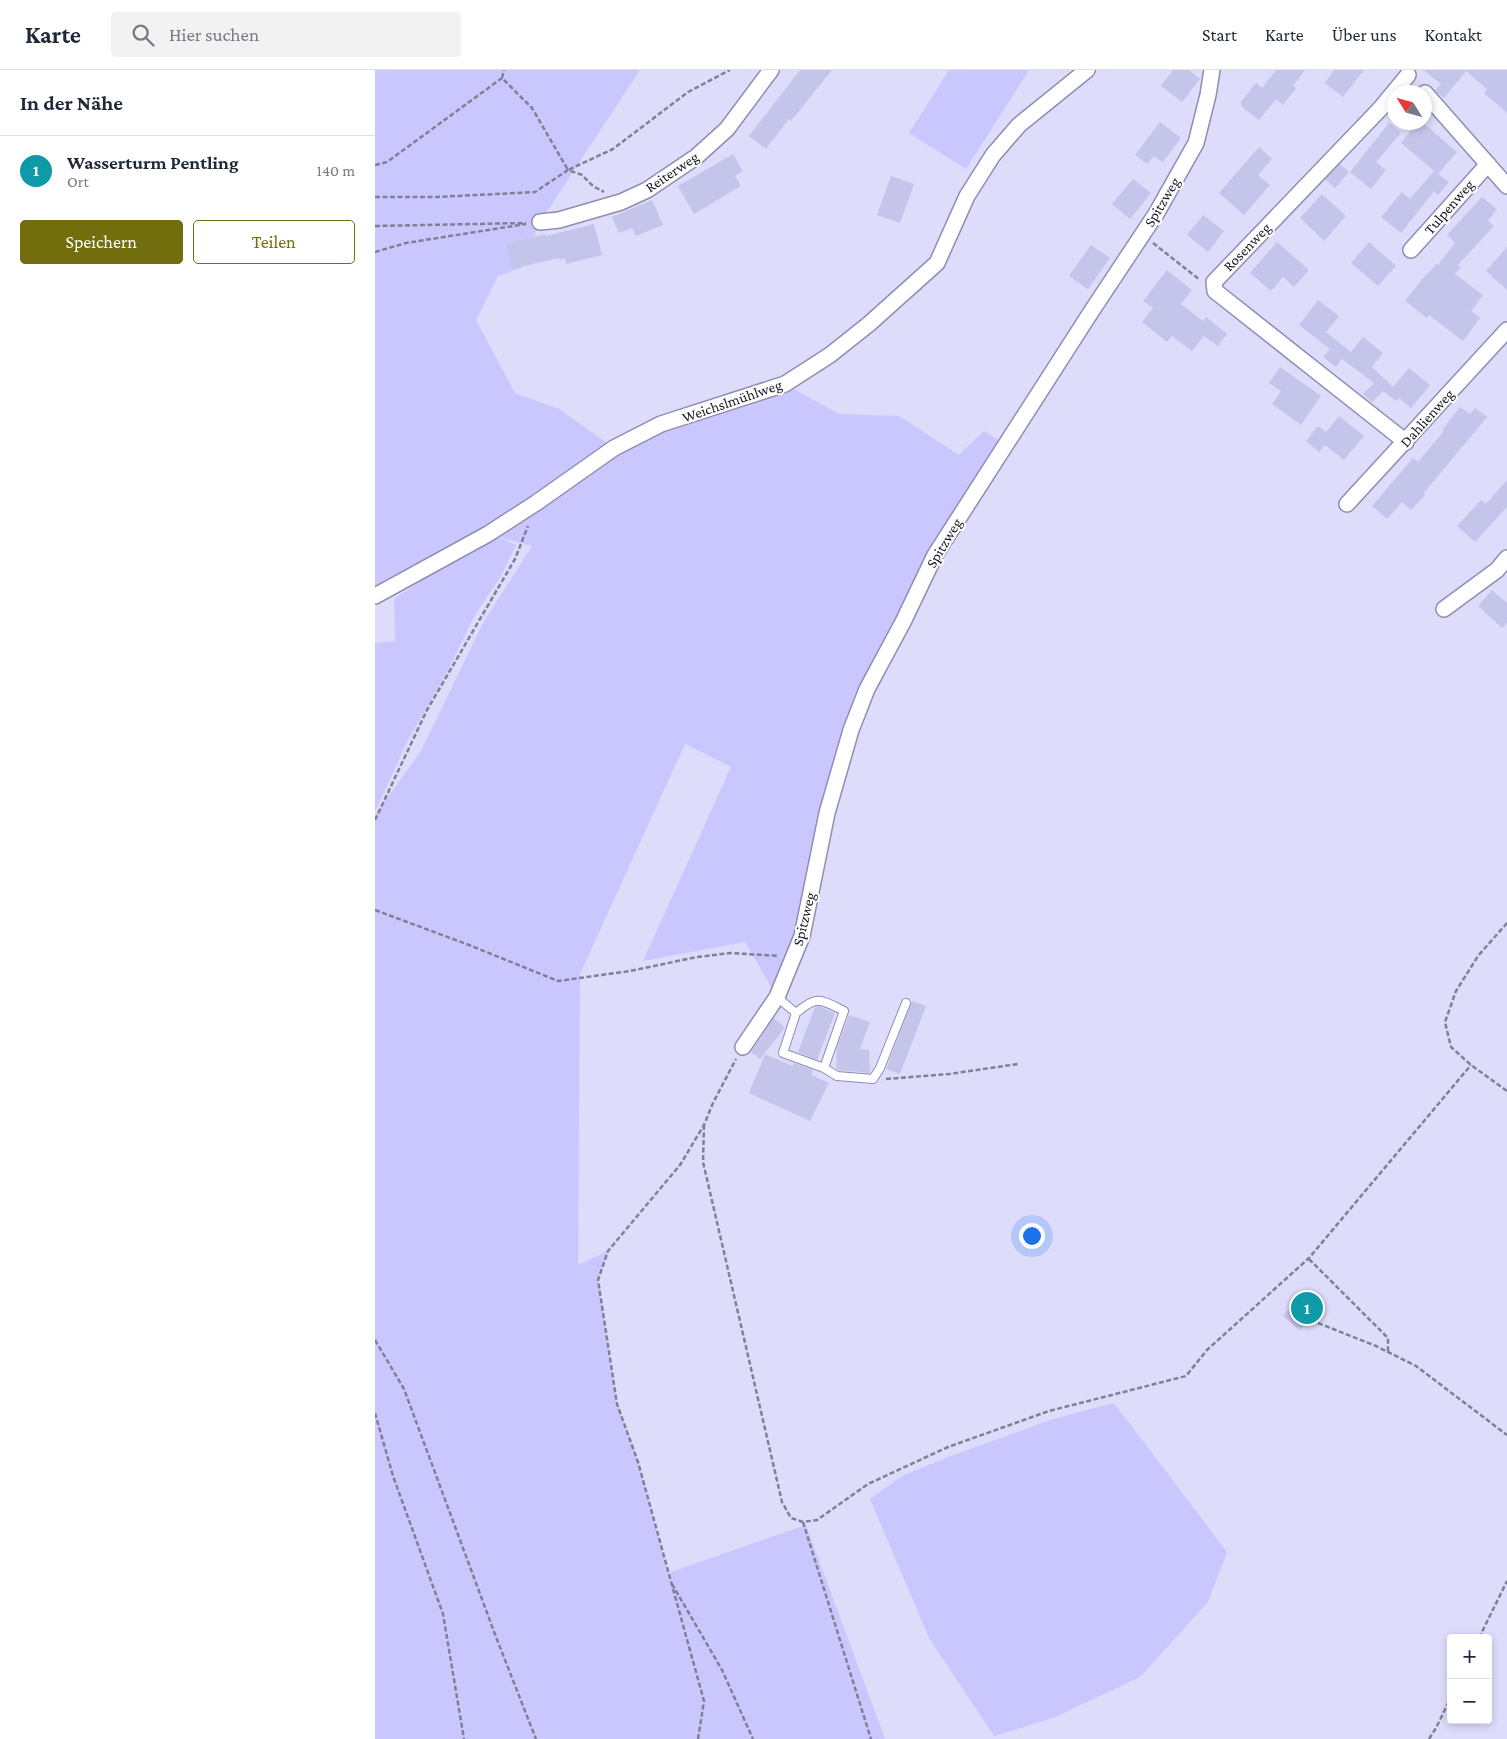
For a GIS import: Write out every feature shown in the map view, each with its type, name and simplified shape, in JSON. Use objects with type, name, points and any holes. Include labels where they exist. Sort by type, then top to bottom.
[{"type":"street","name":"Reiterweg","points":[[540,222],[559,220],[621,202],[647,190],[696,157],[727,129],[771,70]]},
{"type":"street","name":"Weichslmühlweg","points":[[375,596],[488,534],[614,448],[661,424],[785,384],[830,354],[869,324],[937,264],[967,196],[993,155],[1019,125],[1087,70]]},
{"type":"street","name":"Spitzweg","points":[[743,1047],[777,997],[802,936],[827,813],[851,730],[867,690],[903,622],[935,555],[1156,214],[1196,143],[1212,70]]},
{"type":"street","points":[[1407,72],[1418,85]]},
{"type":"street","name":"Rosenweg","points":[[1215,292],[1214,282],[1380,109],[1407,72]]},
{"type":"street","points":[[1432,102],[1507,186]]},
{"type":"street","name":"Tulpenweg","points":[[1411,250],[1487,164]]},
{"type":"street","points":[[1215,292],[1406,442]]},
{"type":"street","name":"Dahlienweg","points":[[1347,504],[1507,330]]},
{"type":"street","points":[[1444,609],[1502,575],[1507,558]]},
{"type":"lane","points":[[777,997],[795,1013]]},
{"type":"lane","points":[[824,1068],[844,1011],[821,1000],[808,1002],[795,1013],[783,1053],[824,1068],[837,1076],[873,1080],[880,1068],[905,1003]]},
{"type":"path","points":[[375,166],[387,162],[502,78],[505,70]]},
{"type":"path","points":[[375,197],[437,197],[535,192],[568,170],[613,149],[688,92],[730,70]]},
{"type":"path","points":[[502,78],[532,108],[568,170],[582,174],[593,186],[621,202]]},
{"type":"path","points":[[375,226],[540,222]]},
{"type":"path","points":[[375,252],[406,243],[540,222]]},
{"type":"path","points":[[1143,234],[1215,292]]},
{"type":"path","points":[[375,820],[427,710],[515,559],[536,503]]},
{"type":"path","points":[[375,910],[559,981],[630,971],[697,957],[731,953],[793,957]]},
{"type":"path","points":[[1507,924],[1478,956],[1456,991],[1445,1022],[1451,1047],[1471,1065],[1507,1091]]},
{"type":"path","points":[[698,1739],[704,1701],[638,1462],[617,1404],[598,1280],[607,1251],[680,1165],[704,1125],[713,1103],[743,1047]]},
{"type":"path","points":[[873,1080],[949,1074],[1018,1064]]},
{"type":"path","points":[[704,1125],[703,1162],[782,1502],[791,1518],[803,1522],[817,1520],[868,1484],[948,1447],[1049,1411],[1186,1376],[1207,1350],[1309,1258],[1471,1065]]},
{"type":"path","points":[[1309,1258],[1388,1338],[1388,1352]]},
{"type":"path","points":[[1317,1324],[1388,1352],[1416,1366],[1507,1434]]},
{"type":"path","points":[[375,1340],[404,1389],[536,1739]]},
{"type":"path","points":[[375,1413],[393,1476],[443,1614],[464,1739]]},
{"type":"path","points":[[803,1522],[871,1739]]},
{"type":"path","points":[[670,1581],[722,1670],[753,1739]]},
{"type":"path","points":[[1481,1634],[1507,1581]]},
{"type":"path","points":[[1429,1739],[1447,1705]]},
{"type":"shaded area","points":[[375,70],[640,70],[540,222],[521,268],[498,276],[476,320],[515,393],[559,409],[614,448],[785,384],[839,414],[899,416],[959,455],[984,431],[1006,445],[935,555],[867,689],[802,936],[777,997],[745,942],[643,961],[731,767],[685,744],[580,974],[578,1265],[608,1251],[598,1280],[617,1404],[638,1462],[668,1573],[806,1525],[885,1739],[375,1739],[375,815],[421,751],[483,623],[532,546],[495,536],[516,545],[501,576],[475,615],[447,672],[407,742],[375,812],[375,643],[395,641],[394,599],[483,538],[375,596]]},
{"type":"shaded area","points":[[949,70],[1029,70],[966,169],[909,133]]},
{"type":"shaded area","points":[[1114,1403],[1227,1552],[1208,1602],[1140,1677],[1053,1718],[994,1736],[929,1638],[870,1499],[902,1476],[951,1456],[1053,1419]]},
{"type":"building","points":[[800,70],[832,70],[791,121],[789,119],[766,149],[749,136]]},
{"type":"building","points":[[1173,70],[1189,70],[1200,79],[1182,102],[1161,86]]},
{"type":"building","points":[[1276,70],[1305,70],[1293,86],[1296,88],[1283,105],[1276,99],[1259,120],[1241,106],[1241,102],[1256,83],[1262,88]]},
{"type":"building","points":[[1334,70],[1364,70],[1343,97],[1325,83]]},
{"type":"building","points":[[1423,70],[1507,70],[1507,113],[1484,93],[1487,89],[1466,71],[1444,98],[1435,91],[1441,84]]},
{"type":"building","points":[[1160,122],[1181,138],[1163,162],[1154,156],[1147,164],[1135,155]]},
{"type":"building","points":[[1387,126],[1387,130],[1397,130],[1401,133],[1376,162],[1386,170],[1371,189],[1350,172]]},
{"type":"building","points":[[1411,130],[1431,130],[1457,152],[1438,174],[1401,143]]},
{"type":"building","points":[[1259,147],[1272,159],[1258,175],[1270,185],[1244,215],[1219,193]]},
{"type":"building","points":[[733,154],[743,171],[735,176],[741,186],[694,214],[678,186]]},
{"type":"building","points":[[1340,164],[1349,172],[1335,188],[1325,179]]},
{"type":"building","points":[[1434,171],[1449,182],[1438,195],[1434,191],[1401,233],[1381,217],[1402,192],[1410,199]]},
{"type":"building","points":[[891,176],[914,184],[900,223],[877,215]]},
{"type":"building","points":[[1133,179],[1151,193],[1130,219],[1112,204]]},
{"type":"building","points":[[1322,194],[1346,216],[1324,241],[1300,218]]},
{"type":"building","points":[[1482,197],[1497,209],[1488,221],[1494,226],[1458,265],[1461,267],[1455,274],[1483,295],[1471,311],[1480,318],[1463,341],[1429,315],[1427,318],[1405,301],[1427,273],[1436,264],[1438,265],[1455,243],[1447,235]]},
{"type":"building","points":[[652,200],[663,225],[636,236],[632,228],[619,233],[612,217]]},
{"type":"building","points":[[1203,215],[1224,231],[1208,252],[1187,235]]},
{"type":"building","points":[[594,224],[602,255],[566,264],[565,258],[559,260],[559,258],[512,269],[506,244]]},
{"type":"building","points":[[1277,242],[1309,270],[1294,287],[1283,277],[1271,291],[1250,273]]},
{"type":"building","points":[[1369,242],[1396,266],[1378,286],[1351,263]]},
{"type":"building","points":[[1091,245],[1110,258],[1088,289],[1069,276]]},
{"type":"building","points":[[1507,247],[1507,290],[1486,271]]},
{"type":"building","points":[[1167,270],[1192,290],[1181,304],[1203,321],[1206,317],[1227,334],[1218,346],[1204,336],[1192,351],[1172,336],[1167,342],[1142,322],[1153,308],[1143,301]]},
{"type":"building","points":[[1318,300],[1339,316],[1326,332],[1351,352],[1363,337],[1383,353],[1372,367],[1393,387],[1409,368],[1430,385],[1411,408],[1399,398],[1396,401],[1383,391],[1372,402],[1363,394],[1374,383],[1342,359],[1336,367],[1323,357],[1330,349],[1299,325]]},
{"type":"building","points":[[1280,367],[1321,396],[1301,425],[1272,404],[1281,391],[1269,383]]},
{"type":"building","points":[[1460,407],[1470,414],[1475,408],[1487,417],[1411,510],[1402,502],[1387,519],[1372,506],[1413,458],[1418,462],[1444,431],[1442,430]]},
{"type":"building","points":[[1339,416],[1364,436],[1344,460],[1325,445],[1319,452],[1306,441],[1318,426],[1326,432]]},
{"type":"building","points":[[1507,480],[1507,507],[1475,542],[1457,526],[1481,500],[1486,504]]},
{"type":"building","points":[[1492,590],[1507,603],[1507,623],[1502,628],[1478,606]]},
{"type":"building","points":[[912,1001],[926,1006],[900,1074],[886,1069]]},
{"type":"building","points":[[819,1006],[835,1013],[817,1060],[798,1052],[815,1007]]},
{"type":"building","points":[[849,1015],[870,1022],[860,1049],[869,1050],[870,1073],[836,1069],[837,1047]]},
{"type":"building","points":[[774,1018],[785,1028],[760,1059],[751,1052]]},
{"type":"building","points":[[765,1054],[792,1066],[794,1063],[813,1070],[811,1075],[829,1083],[810,1121],[749,1093]]},
{"type":"building","points":[[1307,1295],[1317,1299],[1320,1308],[1319,1314],[1299,1330],[1283,1316],[1297,1299]]},
{"type":"place","name":"Wasserturm Pentling","points":[[1307,1308]]}]
